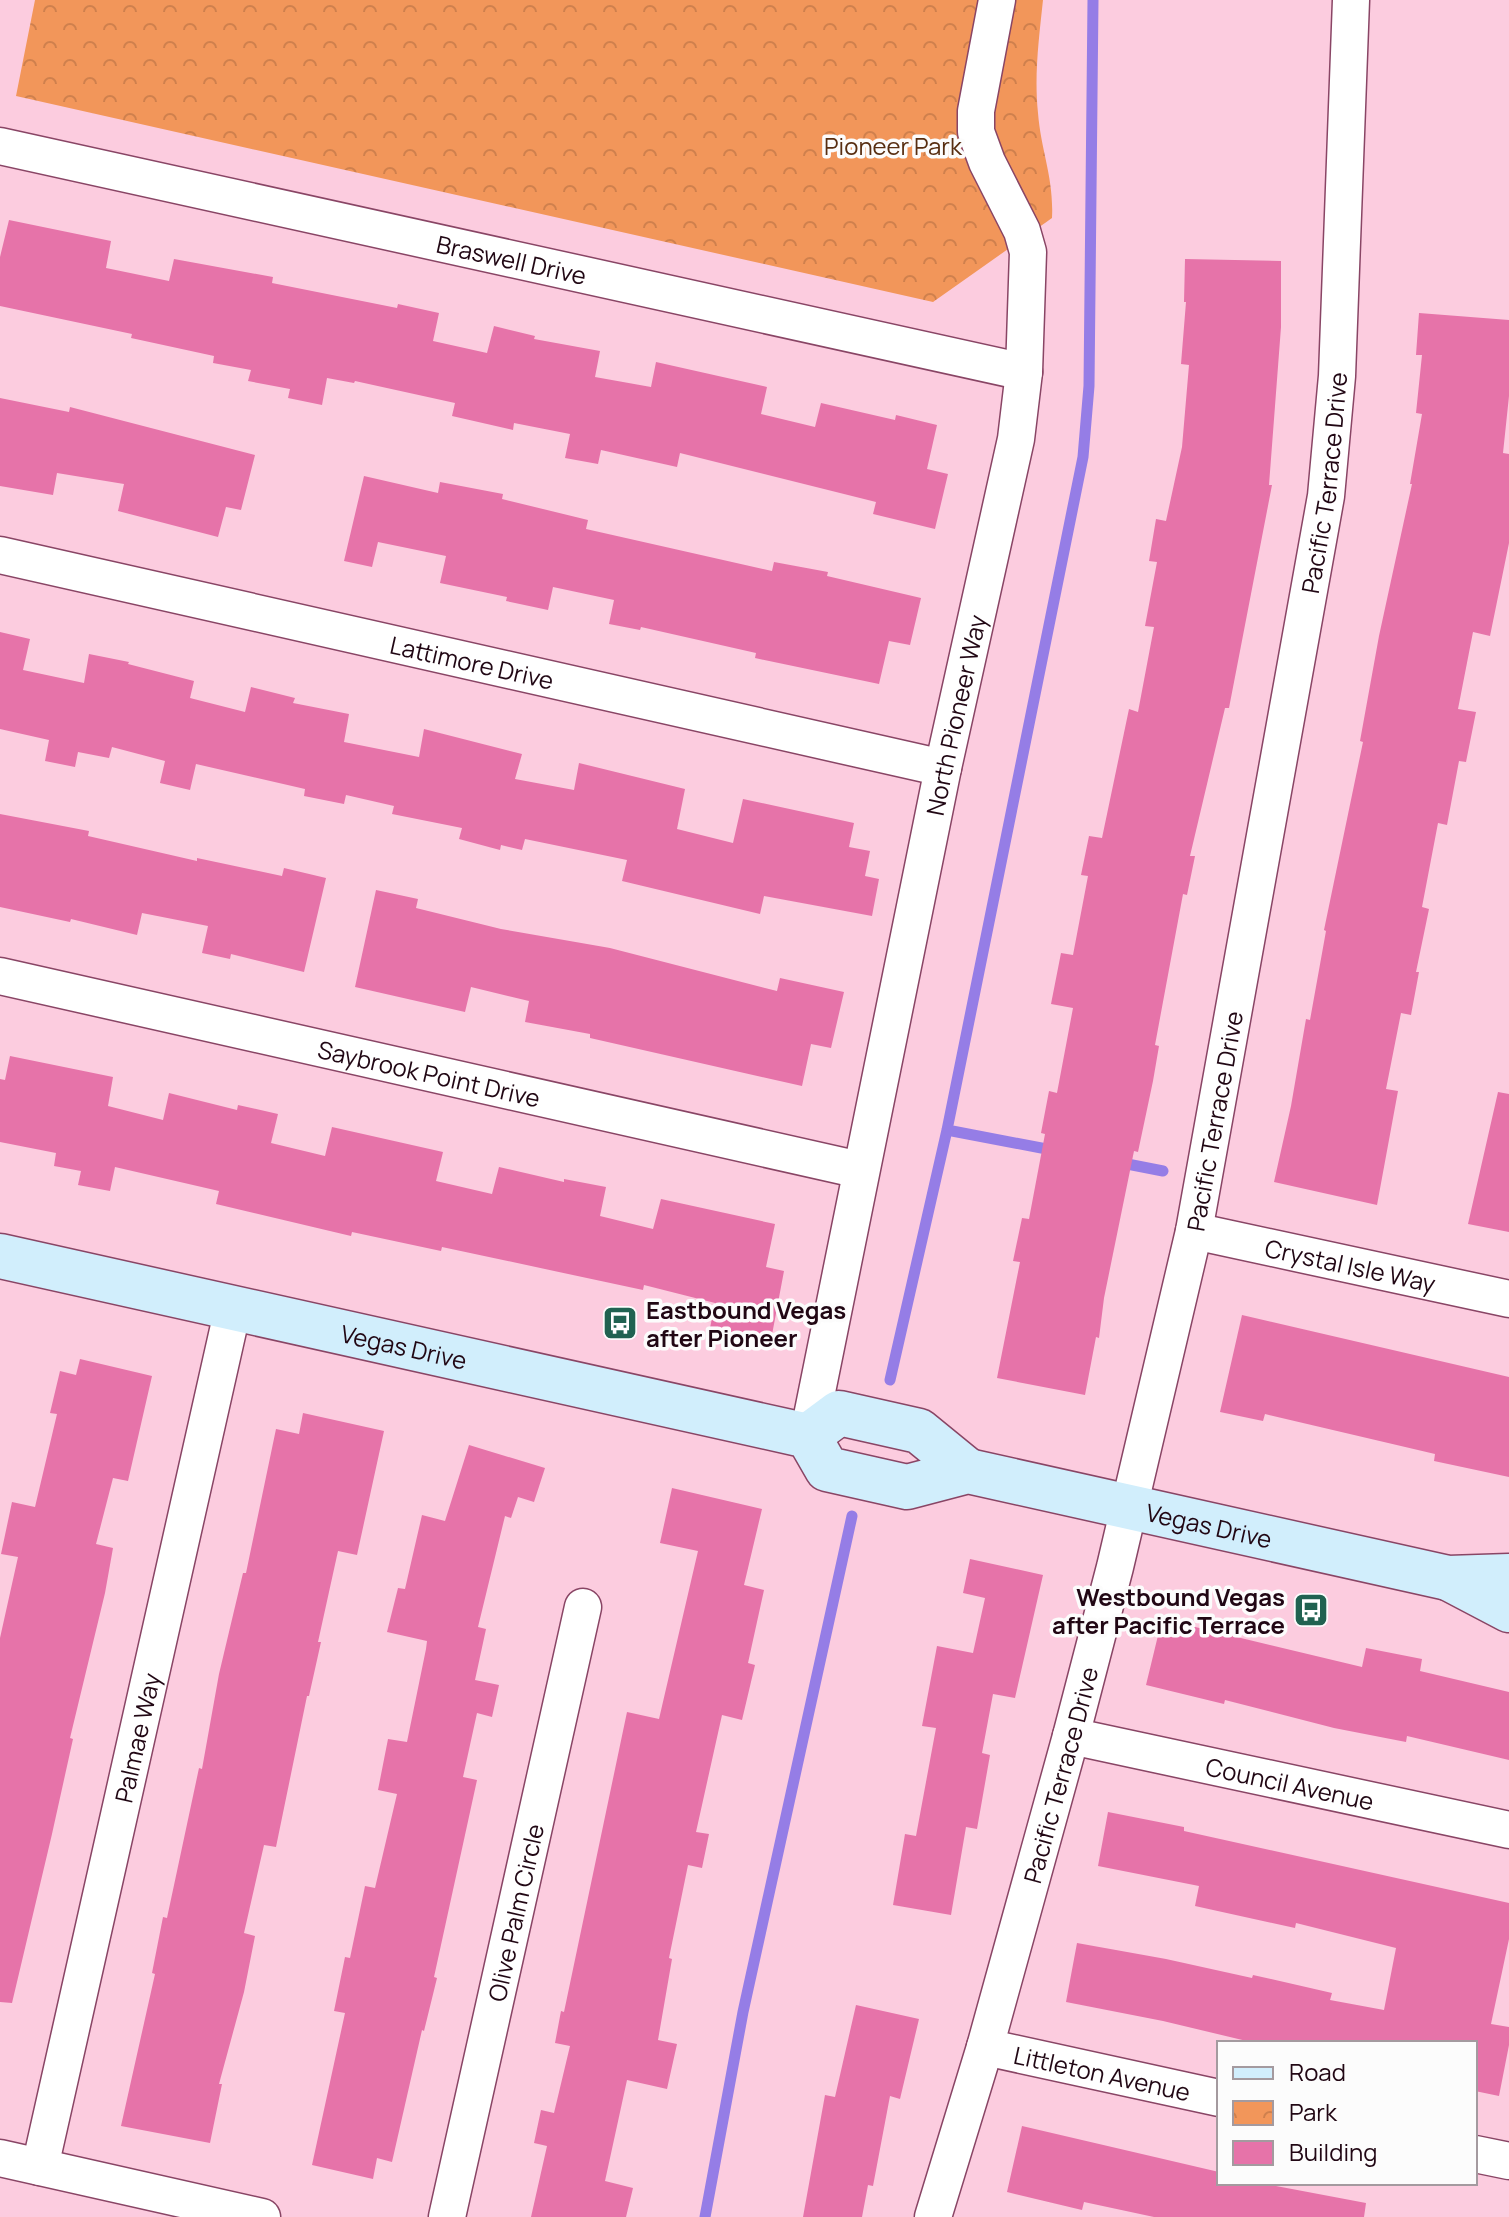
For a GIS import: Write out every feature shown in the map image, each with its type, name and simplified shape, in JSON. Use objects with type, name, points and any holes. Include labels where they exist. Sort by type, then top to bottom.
[{"type":"main road","name":"Vegas Drive","points":[[0,1256],[808,1436],[827,1469],[907,1487],[968,1471]]},
{"type":"main road","name":"Vegas Drive","points":[[808,1436],[839,1413],[919,1431],[968,1471],[1448,1578],[1509,1576]]},
{"type":"main road","name":"Vegas Drive","points":[[1448,1578],[1509,1610]]},
{"type":"street","name":"North Pioneer Way","points":[[808,1436],[943,768],[1016,439],[1024,372],[1028,252],[1022,231],[987,162],[976,132],[976,111],[997,0]]},
{"type":"street","name":"Pacific Terrace Drive","points":[[933,2217],[985,2047],[1071,1736],[1194,1231],[1326,496],[1337,376],[1351,0]]},
{"type":"street","name":"Braswell Drive","points":[[0,146],[1024,372]]},
{"type":"street","name":"Lattimore Drive","points":[[0,555],[943,768]]},
{"type":"street","name":"Saybrook Point Drive","points":[[0,976],[860,1170]]},
{"type":"street","name":"Crystal Isle Way","points":[[1194,1231],[1509,1299]]},
{"type":"street","name":"Palmae Way","points":[[40,2167],[233,1308]]},
{"type":"street","name":"Olive Palm Circle","points":[[447,2217],[583,1607]]},
{"type":"street","name":"Council Avenue","points":[[1071,1736],[1509,1830]]},
{"type":"street","name":"Littleton Avenue","points":[[985,2047],[1217,2098]]},
{"type":"street","points":[[1477,2154],[1509,2161]]},
{"type":"street","points":[[0,2158],[262,2217]]},
{"type":"green space","name":"Pioneer Park","points":[[35,0],[1043,0],[1037,99],[1051,190],[1052,218],[933,302],[16,96]]},
{"type":"building","points":[[9,220],[111,241],[106,268],[169,281],[174,259],[273,277],[272,283],[397,308],[398,304],[439,313],[433,341],[487,353],[494,326],[535,336],[534,339],[600,351],[595,377],[651,387],[656,362],[767,387],[761,414],[815,427],[821,403],[895,420],[896,415],[937,425],[927,469],[948,474],[935,529],[873,514],[876,502],[680,453],[677,467],[601,450],[598,464],[565,458],[570,434],[514,423],[513,430],[452,416],[455,403],[355,381],[327,378],[322,405],[288,398],[290,389],[248,381],[251,370],[213,363],[214,356],[131,338],[132,334],[0,306],[0,257]]},
{"type":"building","points":[[1185,259],[1281,261],[1281,327],[1269,485],[1272,485],[1229,708],[1225,708],[1190,856],[1195,856],[1187,895],[1183,894],[1155,1045],[1159,1046],[1153,1081],[1138,1152],[1134,1151],[1104,1298],[1099,1338],[1096,1337],[1085,1395],[997,1378],[1020,1262],[1013,1261],[1022,1218],[1029,1219],[1045,1134],[1041,1133],[1049,1091],[1057,1093],[1073,1008],[1051,1004],[1061,953],[1073,955],[1088,876],[1081,875],[1089,836],[1102,838],[1129,709],[1138,712],[1154,627],[1145,626],[1157,562],[1149,561],[1156,519],[1166,521],[1182,447],[1189,365],[1181,364],[1186,302]]},
{"type":"building","points":[[1419,313],[1509,320],[1509,396],[1503,453],[1509,454],[1509,543],[1490,636],[1473,632],[1458,709],[1476,712],[1466,762],[1459,761],[1447,825],[1438,823],[1422,907],[1429,909],[1411,1015],[1401,1013],[1386,1089],[1398,1091],[1377,1205],[1274,1182],[1306,1019],[1310,1020],[1324,930],[1363,742],[1360,741],[1379,636],[1412,484],[1422,414],[1416,413],[1422,355],[1416,355]]},
{"type":"building","points":[[0,398],[69,412],[70,407],[255,455],[241,510],[226,507],[218,537],[118,511],[124,484],[57,473],[53,495],[0,486]]},
{"type":"building","points":[[364,476],[438,493],[440,482],[503,494],[502,499],[588,520],[586,529],[772,571],[774,562],[828,572],[827,576],[921,598],[910,645],[889,641],[879,684],[755,658],[756,653],[641,627],[640,630],[609,624],[614,600],[553,587],[548,610],[506,601],[507,597],[440,583],[446,556],[378,542],[372,567],[344,561]]},
{"type":"building","points":[[0,632],[30,639],[23,670],[84,683],[89,654],[194,681],[190,698],[245,712],[251,687],[295,698],[293,703],[349,714],[344,742],[419,757],[424,729],[522,754],[515,779],[574,790],[579,763],[685,789],[677,829],[733,843],[743,799],[854,823],[849,847],[870,851],[865,876],[879,879],[872,916],[764,896],[760,914],[622,881],[627,860],[525,839],[522,850],[501,845],[500,850],[459,839],[462,828],[392,814],[394,806],[346,795],[344,804],[304,796],[305,789],[196,764],[190,790],[160,783],[165,761],[112,747],[109,758],[78,752],[75,767],[45,761],[49,740],[0,729]]},
{"type":"building","points":[[0,814],[89,831],[88,836],[197,861],[197,858],[282,876],[284,868],[326,878],[304,972],[231,954],[230,959],[202,953],[208,926],[142,913],[137,935],[71,919],[70,922],[0,907]]},
{"type":"building","points":[[376,890],[418,899],[416,908],[501,929],[610,948],[777,991],[780,978],[844,992],[831,1048],[811,1044],[802,1086],[590,1038],[590,1034],[525,1022],[529,1001],[471,987],[465,1012],[355,987]]},
{"type":"building","points":[[10,1056],[113,1077],[108,1106],[163,1120],[169,1093],[237,1110],[238,1105],[278,1114],[271,1143],[325,1156],[332,1127],[443,1152],[436,1181],[492,1194],[499,1167],[564,1182],[564,1179],[606,1187],[600,1216],[653,1229],[661,1199],[775,1224],[766,1267],[784,1271],[771,1340],[710,1328],[715,1303],[644,1285],[643,1290],[442,1247],[441,1251],[352,1232],[351,1236],[216,1204],[219,1191],[115,1167],[110,1191],[78,1185],[81,1171],[54,1166],[56,1153],[0,1142],[0,1079],[5,1080]]},
{"type":"building","points":[[1498,1092],[1509,1094],[1509,1232],[1468,1224]]},
{"type":"building","points":[[1242,1315],[1509,1377],[1509,1477],[1434,1461],[1435,1454],[1265,1414],[1263,1421],[1220,1412]]},
{"type":"building","points":[[80,1359],[152,1376],[128,1481],[113,1478],[96,1544],[113,1548],[105,1593],[12,2003],[0,2002],[0,1638],[18,1557],[1,1554],[12,1502],[35,1507],[57,1414],[50,1413],[60,1371],[76,1375]]},
{"type":"building","points":[[303,1413],[384,1431],[357,1555],[338,1551],[276,1847],[264,1845],[244,1933],[255,1936],[244,1992],[219,2084],[222,2084],[210,2143],[121,2126],[155,1974],[152,1973],[163,1917],[167,1918],[199,1768],[202,1769],[219,1674],[243,1573],[246,1573],[276,1429],[299,1434]]},
{"type":"building","points":[[469,1445],[545,1468],[534,1502],[518,1497],[511,1518],[505,1516],[478,1627],[486,1629],[475,1680],[499,1685],[492,1717],[477,1713],[463,1777],[477,1780],[434,1977],[437,1978],[392,2162],[377,2158],[373,2179],[312,2165],[345,2013],[334,2011],[345,1957],[350,1958],[365,1886],[375,1888],[397,1794],[378,1790],[388,1739],[407,1742],[426,1649],[427,1641],[387,1632],[398,1588],[405,1589],[422,1515],[445,1521]]},
{"type":"building","points":[[672,1488],[762,1509],[744,1585],[764,1590],[748,1663],[755,1665],[742,1720],[722,1715],[696,1832],[709,1834],[702,1868],[688,1865],[669,1958],[672,1959],[658,2040],[677,2044],[667,2089],[627,2080],[605,2181],[633,2188],[626,2217],[531,2217],[547,2146],[534,2143],[541,2110],[554,2113],[570,2046],[555,2043],[627,1712],[659,1719],[698,1551],[660,1543]]},
{"type":"building","points":[[970,1559],[1043,1575],[1015,1698],[993,1694],[982,1753],[990,1755],[977,1829],[966,1827],[951,1915],[893,1905],[905,1834],[916,1836],[936,1728],[922,1726],[937,1646],[973,1653],[985,1598],[963,1593]]},
{"type":"building","points":[[1162,1619],[1362,1667],[1366,1648],[1422,1659],[1420,1671],[1509,1692],[1509,1760],[1407,1736],[1406,1742],[1334,1728],[1225,1700],[1224,1704],[1146,1685]]},
{"type":"building","points":[[1108,1812],[1509,1903],[1509,1939],[1491,2024],[1509,2027],[1509,2045],[1499,2096],[1477,2091],[1477,2041],[1247,2041],[1066,2002],[1077,1943],[1252,1978],[1253,1975],[1332,1993],[1330,2000],[1384,2010],[1396,1948],[1296,1923],[1295,1928],[1195,1906],[1199,1886],[1098,1866]]},
{"type":"building","points":[[856,2005],[919,2019],[900,2099],[890,2096],[873,2186],[868,2185],[862,2217],[803,2217],[825,2095],[835,2097]]},
{"type":"building","points":[[1022,2126],[1217,2172],[1217,2185],[1276,2185],[1366,2203],[1364,2217],[1154,2217],[1084,2202],[1082,2210],[1007,2192]]},
{"type":"waterway","points":[[890,1380],[947,1130],[1083,457],[1089,386],[1093,0]]},
{"type":"waterway","points":[[947,1130],[1057,1151]]},
{"type":"waterway","points":[[1117,1162],[1163,1171]]},
{"type":"waterway","points":[[705,2217],[743,2012],[852,1516]]},
{"type":"place","name":"Eastbound Vegas after Pioneer","points":[[620,1323]]},
{"type":"place","name":"Westbound Vegas after Pacific Terrace","points":[[1311,1610]]}]
